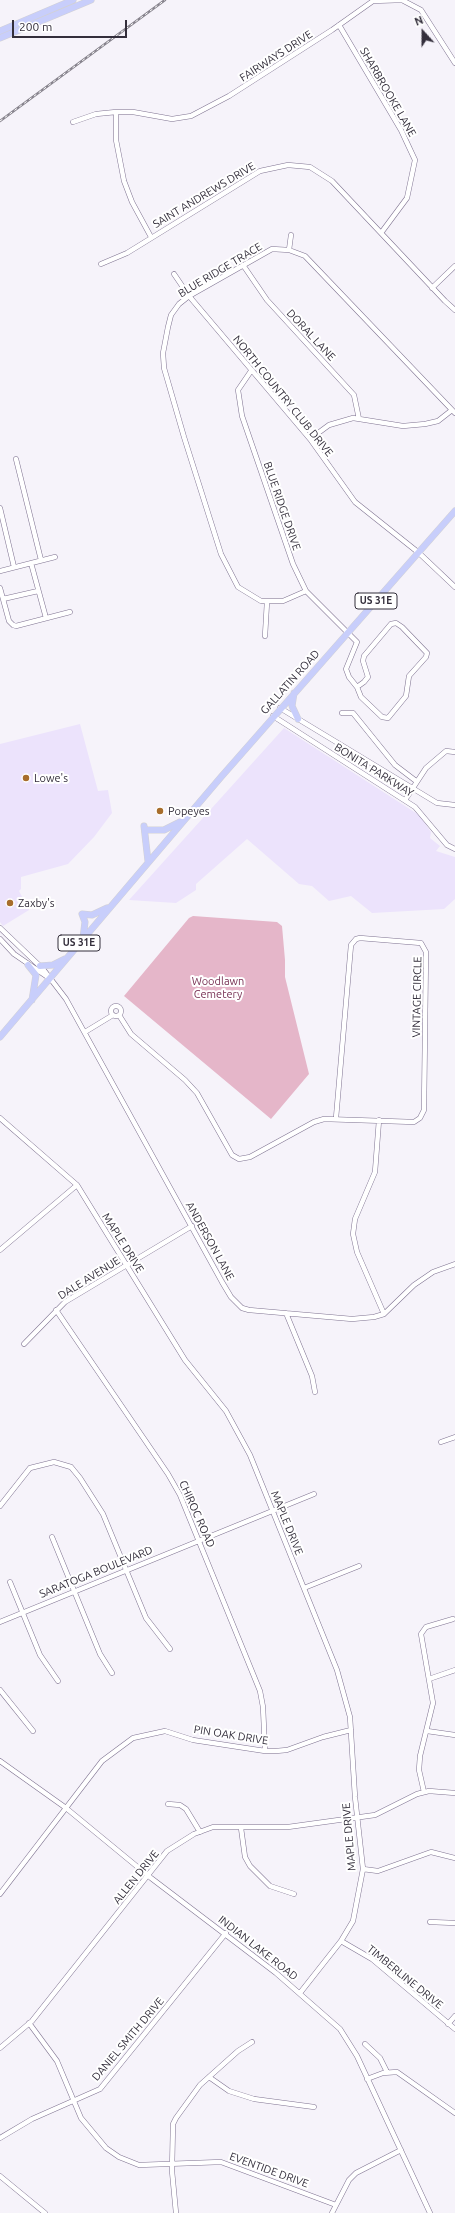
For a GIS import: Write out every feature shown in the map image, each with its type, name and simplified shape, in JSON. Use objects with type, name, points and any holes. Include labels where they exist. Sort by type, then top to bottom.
[{"type":"main road","points":[[0,31],[73,0]]},
{"type":"main road","points":[[0,38],[90,0]]},
{"type":"main road","name":"GALLATIN ROAD","points":[[109,908],[142,867],[273,716],[455,511]]},
{"type":"main road","points":[[294,693],[292,706],[298,719]]},
{"type":"main road","points":[[148,861],[146,828],[164,830],[183,820]]},
{"type":"main road","points":[[83,939],[85,922],[82,914],[92,915],[109,908]]},
{"type":"main road","name":"US 31E","points":[[1,1035],[109,908]]},
{"type":"main road","points":[[40,966],[53,965],[68,958]]},
{"type":"main road","points":[[28,964],[34,971],[36,979],[32,1000]]},
{"type":"street","name":"FAIRWAYS DRIVE","points":[[74,122],[96,114],[116,112],[133,112],[172,119],[191,116],[230,96],[373,1],[402,0],[421,10],[455,63]]},
{"type":"street","name":"SHARBROOKE LANE","points":[[339,25],[401,130],[414,160],[407,198],[381,233]]},
{"type":"street","points":[[116,112],[116,140],[124,182],[132,202],[152,237]]},
{"type":"street","name":"SAINT ANDREWS DRIVE","points":[[101,264],[127,253],[260,171],[288,165],[310,168],[332,181],[432,288],[455,310]]},
{"type":"street","points":[[290,235],[290,250]]},
{"type":"street","name":"BLUE RIDGE TRACE","points":[[306,591],[283,602],[267,602],[248,594],[238,587],[232,579],[221,554],[165,376],[163,353],[172,315],[189,296],[272,249],[290,250],[305,256],[453,411]]},
{"type":"street","name":"DORAL LANE","points":[[243,265],[267,300],[354,395],[359,419]]},
{"type":"street","points":[[432,288],[455,266]]},
{"type":"street","name":"NORTH COUNTRY CLUB DRIVE","points":[[174,274],[189,296],[310,439],[355,502],[419,553],[455,587]]},
{"type":"street","name":"BLUE RIDGE DRIVE","points":[[251,371],[244,379],[238,390],[242,416],[293,564],[306,591],[348,632]]},
{"type":"street","points":[[310,439],[329,425],[353,418],[403,426],[438,421],[453,411]]},
{"type":"street","points":[[16,459],[41,560]]},
{"type":"street","points":[[0,508],[14,567]]},
{"type":"street","points":[[0,571],[55,557]]},
{"type":"street","points":[[31,563],[46,618]]},
{"type":"street","points":[[0,591],[9,621],[16,626],[70,612]]},
{"type":"street","points":[[3,599],[38,591]]},
{"type":"street","points":[[265,636],[267,602]]},
{"type":"street","points":[[348,632],[357,642],[346,669],[349,678],[357,687],[361,697],[382,717],[388,718],[406,696],[409,676],[426,657],[427,653],[402,627],[396,623],[391,624],[364,656],[363,661],[368,677],[357,687]]},
{"type":"street","name":"BONITA PARKWAY","points":[[280,708],[438,803],[455,805]]},
{"type":"street","points":[[342,713],[353,713],[395,765],[416,781]]},
{"type":"street","name":"BONITA PARKWAY","points":[[273,716],[405,800],[425,817],[447,845],[455,849]]},
{"type":"street","points":[[405,800],[411,788],[426,768],[446,751],[455,752]]},
{"type":"street","name":"ANDERSON LANE","points":[[0,928],[40,966],[66,999],[231,1297],[242,1308],[249,1310],[352,1319],[374,1317],[384,1314]]},
{"type":"street","name":"VINTAGE CIRCLE","points":[[119,1015],[131,1034],[185,1080],[197,1093],[232,1155],[236,1158],[242,1159],[250,1157],[314,1122],[329,1118],[414,1122],[420,1118],[424,1110],[426,952],[424,945],[417,942],[360,938],[356,939],[351,945],[336,1118]]},
{"type":"street","points":[[0,939],[28,964],[50,979]]},
{"type":"street","points":[[85,1032],[113,1015],[119,1015],[121,1009],[116,1006],[111,1009],[113,1015]]},
{"type":"street","name":"MAPLE DRIVE","points":[[0,1118],[76,1185],[185,1360],[226,1411],[250,1454],[345,1694],[350,1717],[357,1817],[363,1869],[353,1920],[341,1941],[300,1993]]},
{"type":"street","points":[[379,1120],[375,1172],[355,1219],[353,1234],[355,1247],[384,1314],[414,1285],[433,1272],[455,1264]]},
{"type":"street","points":[[0,1250],[76,1185]]},
{"type":"street","name":"DALE AVENUE","points":[[24,1344],[65,1302],[192,1226]]},
{"type":"street","name":"CHIROC ROAD","points":[[56,1310],[168,1474],[180,1495],[200,1540],[260,1691],[263,1707],[265,1751]]},
{"type":"street","points":[[286,1313],[312,1376],[315,1392]]},
{"type":"street","points":[[441,1442],[455,1437]]},
{"type":"street","points":[[0,1506],[30,1468],[54,1462],[71,1467],[96,1502],[127,1570],[146,1618],[170,1649]]},
{"type":"street","name":"SARATOGA BOULEVARD","points":[[0,1622],[314,1494]]},
{"type":"street","points":[[52,1537],[100,1654],[112,1673]]},
{"type":"street","points":[[304,1588],[359,1566]]},
{"type":"street","points":[[10,1582],[40,1655],[58,1681]]},
{"type":"street","points":[[424,1792],[419,1770],[420,1756],[433,1703],[421,1644],[422,1632],[426,1627],[453,1619]]},
{"type":"street","points":[[429,1679],[455,1670]]},
{"type":"street","points":[[0,1690],[33,1731]]},
{"type":"street","name":"PIN OAK DRIVE","points":[[0,1894],[102,1761],[133,1738],[165,1731],[193,1740],[265,1751],[287,1750],[323,1737],[351,1730]]},
{"type":"street","points":[[427,1731],[455,1735]]},
{"type":"street","name":"INDIAN LAKE ROAD","points":[[0,1760],[66,1808],[148,1875],[226,1933],[300,1993],[340,2029],[357,2056],[430,2213]]},
{"type":"street","name":"ALLEN DRIVE","points":[[0,2048],[29,2023],[167,1852],[200,1832],[213,1827],[288,1827],[375,1815],[424,1792],[455,1793]]},
{"type":"street","points":[[168,1804],[180,1805],[186,1809],[200,1832]]},
{"type":"street","points":[[241,1828],[245,1857],[250,1866],[270,1886],[294,1894]]},
{"type":"street","points":[[363,1869],[378,1871],[431,1852],[455,1858]]},
{"type":"street","points":[[430,1922],[455,1923]]},
{"type":"street","name":"DANIEL SMITH DRIVE","points":[[0,2138],[32,2119],[74,2102],[100,2089],[226,1933]]},
{"type":"street","name":"TIMBERLINE DRIVE","points":[[341,1941],[372,1959],[455,2029]]},
{"type":"street","points":[[448,2024],[455,2016]]},
{"type":"street","name":"EVENTIDE DRIVE","points":[[29,2023],[57,2061],[81,2118],[106,2148],[119,2157],[139,2164],[221,2162],[336,2205]]},
{"type":"street","points":[[176,2213],[172,2164],[173,2124],[200,2085],[238,2051],[252,2042]]},
{"type":"street","points":[[365,2044],[380,2058],[387,2072]]},
{"type":"street","points":[[367,2079],[387,2072],[397,2072],[455,2113]]},
{"type":"street","points":[[209,2077],[229,2091],[248,2097],[314,2107]]},
{"type":"street","points":[[332,2213],[349,2180],[356,2173],[400,2150]]},
{"type":"street","points":[[0,2176],[45,2213]]},
{"type":"shaded area","points":[[80,724],[98,791],[108,790],[112,813],[94,837],[68,864],[21,877],[21,889],[19,891],[29,910],[3,926],[0,922],[0,744]]},
{"type":"shaded area","points":[[284,728],[419,815],[431,832],[430,838],[440,846],[436,851],[455,857],[455,899],[444,909],[372,913],[351,896],[329,901],[312,886],[299,884],[247,839],[196,884],[196,890],[176,903],[129,900]]},
{"type":"green space","name":"Woodlawn Cemetery","points":[[193,916],[277,922],[282,926],[285,977],[309,1074],[271,1119],[124,996],[189,918]]},
{"type":"railway","points":[[0,121],[165,0]]},
{"type":"place","name":"Lowe's","points":[[26,778]]},
{"type":"place","name":"Popeyes","points":[[160,811]]},
{"type":"place","name":"Zaxby's","points":[[10,903]]}]
